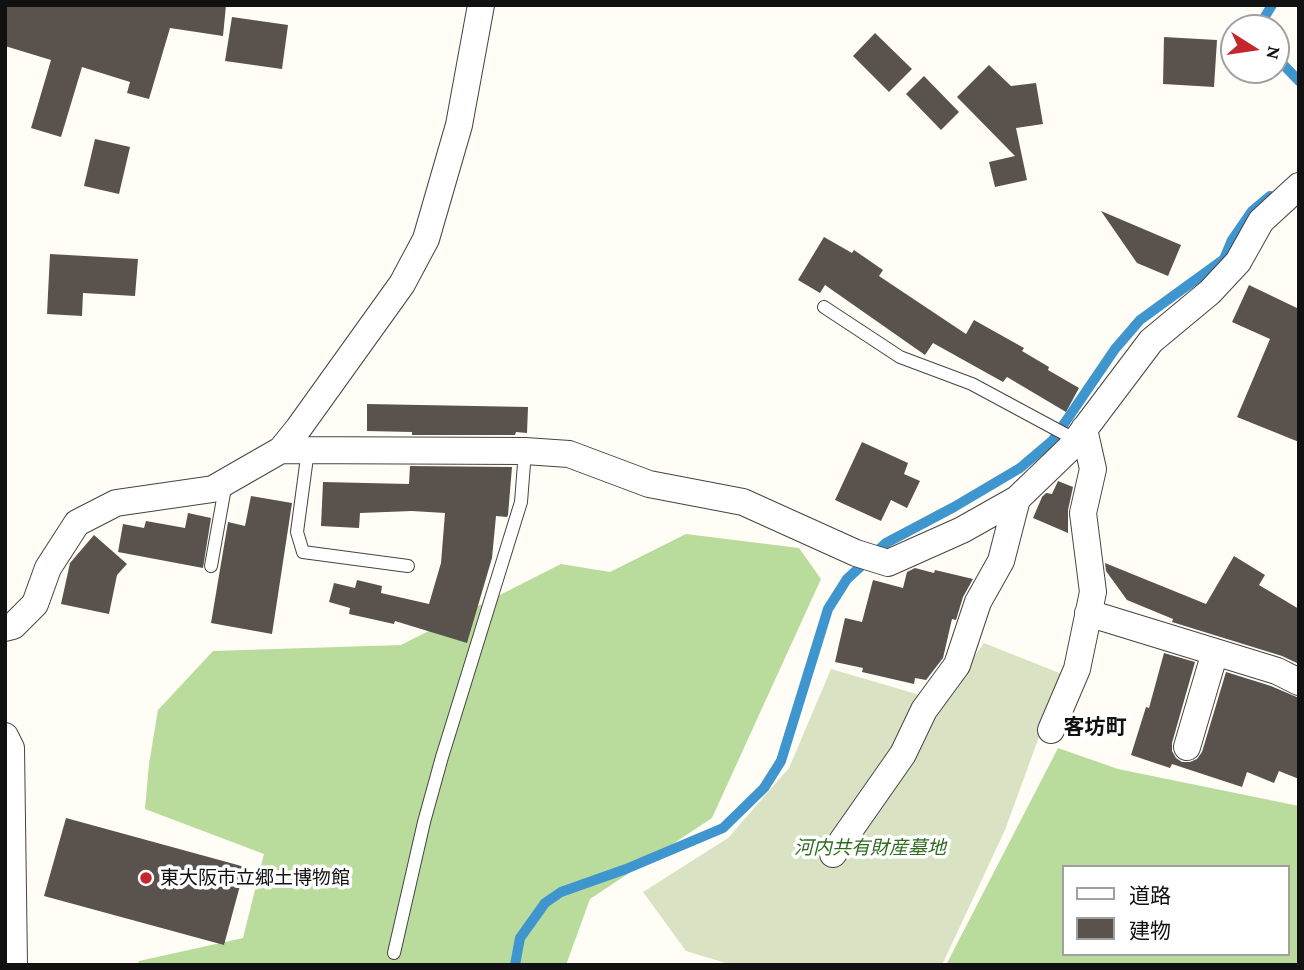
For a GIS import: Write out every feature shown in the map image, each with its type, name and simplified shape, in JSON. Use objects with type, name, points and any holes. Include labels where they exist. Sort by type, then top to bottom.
[{"type":"street","points":[[5,628],[13,626],[35,604],[48,568],[77,523],[116,503],[213,489],[281,450],[402,284],[426,239],[459,125],[481,5]]},
{"type":"street","points":[[281,450],[526,451],[569,454],[649,484],[743,502],[856,553],[888,564],[962,530],[1017,499],[1080,435],[1151,341],[1210,292],[1238,262],[1261,221],[1299,186]]},
{"type":"street","points":[[1051,730],[1077,668],[1093,592],[1083,513],[1093,469],[1080,435]]},
{"type":"street","points":[[833,854],[904,754],[924,709],[957,665],[978,602],[1001,561],[1017,499]]},
{"type":"street","points":[[1088,613],[1277,671],[1299,682]]},
{"type":"street","points":[[1187,747],[1215,652]]},
{"type":"street","points":[[5,736],[11,748],[15,965]]},
{"type":"lane","points":[[824,307],[900,357],[972,384],[1080,435]]},
{"type":"lane","points":[[308,450],[297,532],[303,552],[408,566]]},
{"type":"lane","points":[[394,953],[442,757],[521,502],[526,451]]},
{"type":"lane","points":[[211,566],[226,482]]},
{"type":"green space","points":[[686,534],[799,548],[821,579],[712,818],[590,899],[566,965],[137,965],[139,961],[243,938],[264,854],[145,809],[158,710],[213,651],[401,645],[561,564],[610,572]]},
{"type":"green space","name":"河内共有財産墓地","points":[[984,643],[1062,674],[1005,830],[942,965],[732,965],[686,951],[643,892],[728,838],[789,768],[831,669],[920,695],[946,696]]},
{"type":"green space","points":[[1058,748],[1118,769],[1299,806],[1299,965],[946,965]]},
{"type":"building","points":[[5,5],[226,5],[223,36],[170,28],[149,99],[127,93],[130,82],[82,67],[61,137],[31,128],[51,60],[5,46]]},
{"type":"building","points":[[232,17],[288,25],[282,69],[225,61]]},
{"type":"building","points":[[875,33],[912,69],[889,92],[853,56]]},
{"type":"building","points":[[1164,37],[1217,40],[1214,87],[1163,84]]},
{"type":"building","points":[[989,65],[1011,86],[1036,83],[1043,124],[1016,128],[1027,180],[995,187],[989,162],[1015,156],[957,97]]},
{"type":"building","points":[[924,76],[959,112],[941,130],[906,94]]},
{"type":"building","points":[[95,139],[130,147],[119,194],[84,186]]},
{"type":"building","points":[[1101,211],[1181,245],[1168,276],[1137,263]]},
{"type":"building","points":[[824,237],[852,253],[854,250],[883,270],[879,276],[966,334],[974,320],[1024,348],[1022,351],[1049,367],[1048,370],[1079,388],[1066,412],[1007,377],[1003,382],[933,343],[925,355],[825,285],[820,293],[798,280]]},
{"type":"building","points":[[50,254],[138,259],[135,296],[83,293],[82,316],[47,314]]},
{"type":"building","points":[[1249,285],[1299,309],[1299,442],[1237,417],[1270,339],[1232,322]]},
{"type":"building","points":[[367,404],[528,407],[527,433],[412,435],[412,432],[367,431]]},
{"type":"building","points":[[862,442],[908,463],[904,474],[920,481],[907,508],[891,500],[881,521],[835,500]]},
{"type":"building","points":[[410,466],[512,467],[508,515],[496,516],[492,558],[467,643],[395,621],[394,624],[349,614],[350,608],[329,602],[334,583],[355,588],[357,580],[382,586],[381,593],[429,604],[441,563],[445,513],[360,513],[359,528],[321,526],[323,482],[409,484]]},
{"type":"building","points":[[1058,481],[1073,487],[1068,510],[1068,533],[1033,518],[1042,497],[1046,493],[1052,494]]},
{"type":"building","points":[[251,496],[292,503],[272,634],[211,623],[228,522],[245,526]]},
{"type":"building","points":[[188,513],[211,518],[203,568],[118,552],[123,524],[144,528],[146,521],[185,528]]},
{"type":"building","points":[[94,535],[127,564],[117,575],[109,614],[61,604],[70,563]]},
{"type":"building","points":[[1234,556],[1265,575],[1259,585],[1299,609],[1299,664],[1282,656],[1172,622],[1173,619],[1127,600],[1106,571],[1105,563],[1206,604]]},
{"type":"building","points":[[915,568],[973,579],[963,597],[956,620],[952,619],[943,658],[926,680],[915,678],[914,684],[862,672],[863,668],[835,662],[845,618],[862,622],[873,580],[903,588],[907,572]]},
{"type":"building","points":[[1164,653],[1195,662],[1172,743],[1176,758],[1182,762],[1190,762],[1197,759],[1202,752],[1226,672],[1299,698],[1299,779],[1279,771],[1274,783],[1247,772],[1242,787],[1172,764],[1170,768],[1131,755],[1146,707],[1149,708]]},
{"type":"building","name":"東大阪市立郷土博物館","points":[[66,818],[245,867],[224,945],[44,896]]},
{"type":"waterway","points":[[1267,14],[1272,5]]},
{"type":"waterway","points":[[1290,72],[1299,81]]},
{"type":"waterway","points":[[515,965],[520,938],[545,903],[561,892],[626,869],[723,828],[764,788],[781,761],[828,609],[847,579],[886,543],[1020,468],[1053,440],[1115,349],[1140,320],[1224,259],[1232,240],[1252,211],[1270,196]]},
{"type":"place","name":"東大阪市立郷土博物館","points":[[146,878]]},
{"type":"district","name":"客坊町","points":[[1095,728]]}]
